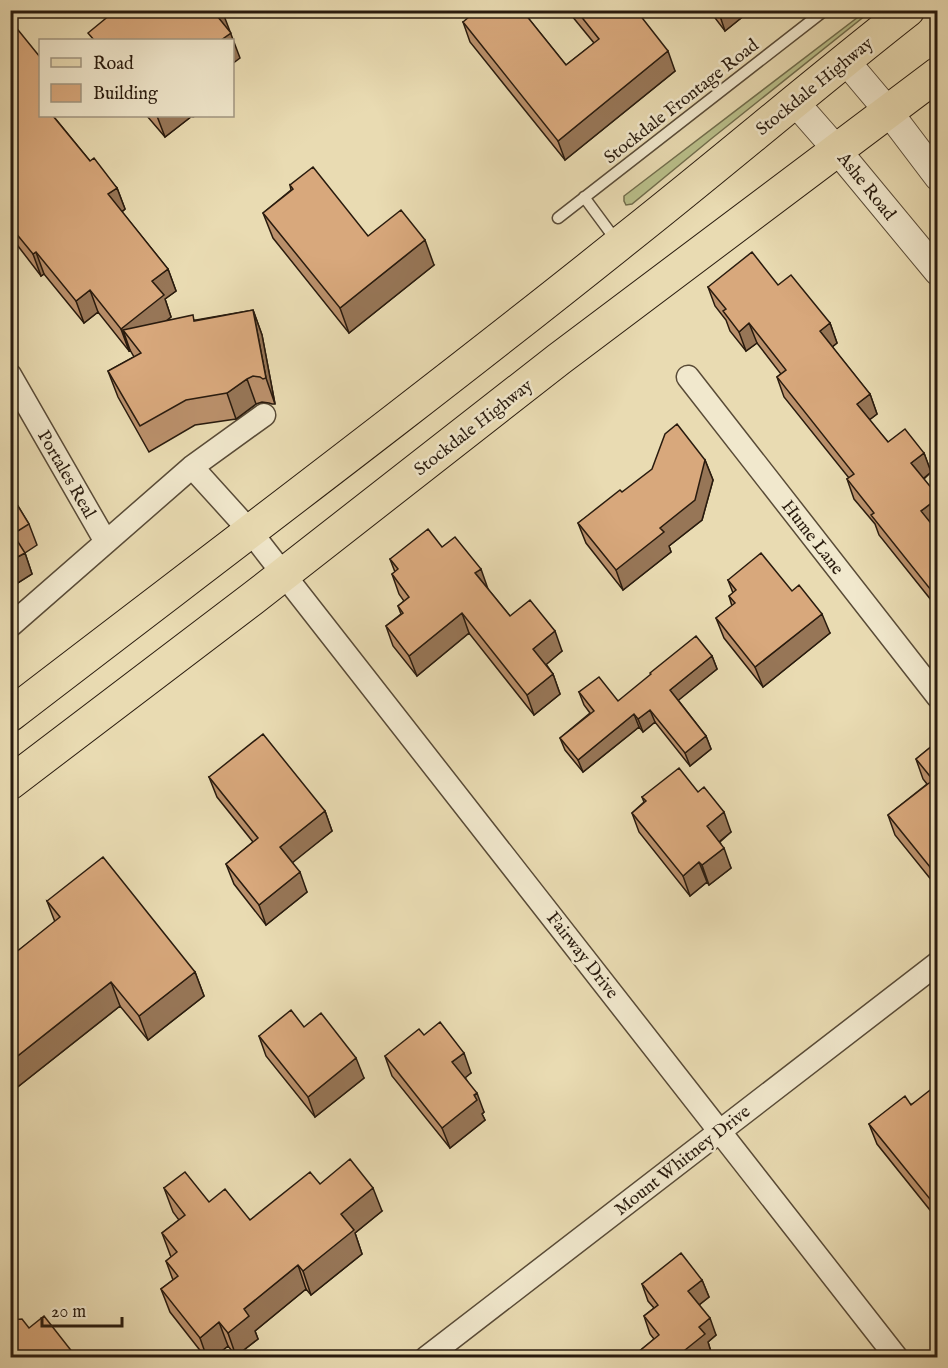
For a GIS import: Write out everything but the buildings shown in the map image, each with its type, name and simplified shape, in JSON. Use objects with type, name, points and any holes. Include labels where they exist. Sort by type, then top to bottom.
[{"type":"main road","name":"Stockdale Highway","points":[[10,783],[252,599],[267,552],[619,244],[908,10]]},
{"type":"main road","name":"Stockdale Highway","points":[[10,715],[267,552],[560,359],[938,74]]},
{"type":"street","points":[[845,60],[888,111],[938,177]]},
{"type":"street","name":"Ashe Road","points":[[794,102],[938,272]]},
{"type":"street","name":"Portales Real","points":[[10,375],[106,542]]},
{"type":"street","name":"Hume Lane","points":[[688,377],[938,697]]},
{"type":"street","points":[[10,626],[192,467],[264,415]]},
{"type":"street","name":"Fairway Drive","points":[[192,467],[267,552],[897,1358]]},
{"type":"street","name":"Mount Whitney Drive","points":[[426,1358],[938,963]]},
{"type":"lane","name":"Stockdale Frontage Road","points":[[558,218],[825,10]]},
{"type":"lane","points":[[584,197],[619,244]]},
{"type":"green space","points":[[866,11],[871,11],[632,204],[626,205],[624,196]]}]
